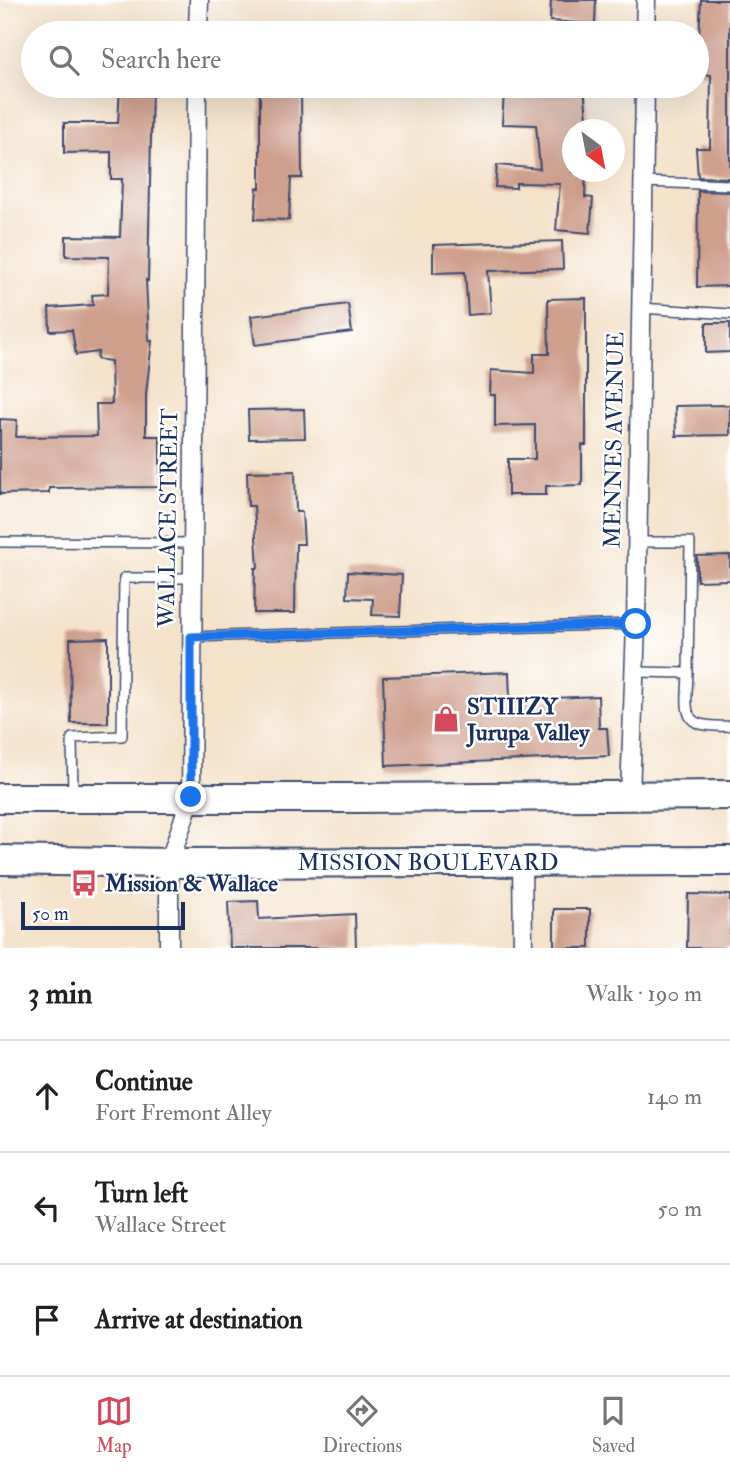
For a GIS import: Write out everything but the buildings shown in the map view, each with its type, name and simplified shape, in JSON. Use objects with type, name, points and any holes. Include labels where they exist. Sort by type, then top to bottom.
[{"type":"main road","points":[[0,798],[730,795]]},
{"type":"main road","name":"MISSION BOULEVARD","points":[[0,860],[169,863],[730,861]]},
{"type":"street","points":[[198,0],[198,21]]},
{"type":"street","points":[[646,0],[646,21]]},
{"type":"street","name":"WALLACE STREET","points":[[169,948],[169,863],[191,797],[197,98]]},
{"type":"street","name":"MENNES AVENUE","points":[[631,796],[645,98]]},
{"type":"street","points":[[522,861],[523,948]]},
{"type":"lane","points":[[643,182],[730,185]]},
{"type":"lane","points":[[641,308],[730,314]]},
{"type":"lane","points":[[0,542],[192,543]]},
{"type":"lane","points":[[637,542],[690,542],[687,710],[693,720],[703,727],[730,726]]},
{"type":"lane","points":[[74,798],[72,738],[122,736],[124,578],[191,579]]},
{"type":"lane","points":[[191,637],[636,624]]},
{"type":"lane","points":[[635,672],[688,673]]},
{"type":"place","name":"STIIIZY Jurupa Valley","points":[[446,719]]},
{"type":"place","name":"Mission & Wallace","points":[[84,883]]},
{"type":"route","points":[[191,797],[191,637],[636,624]]}]
